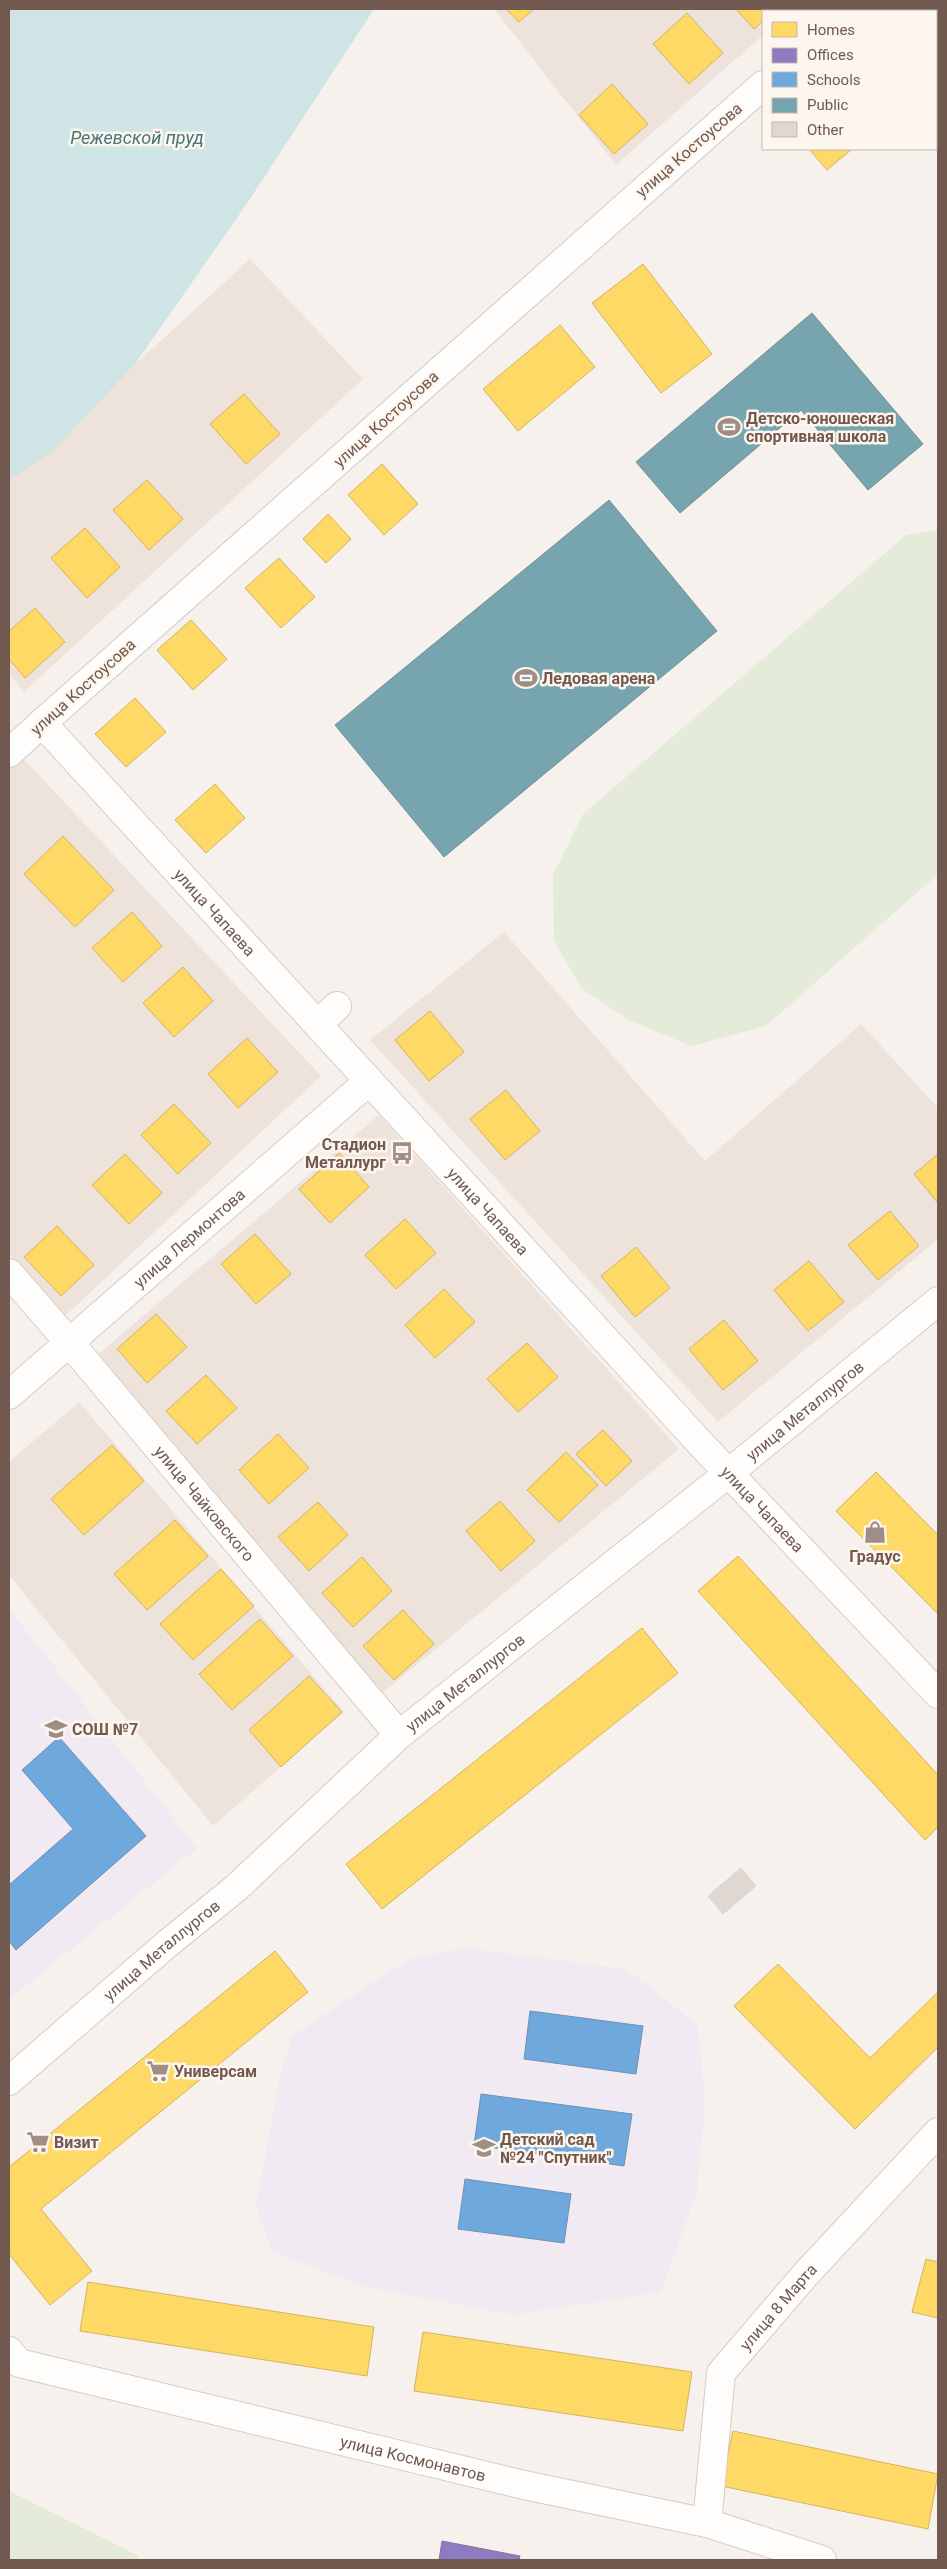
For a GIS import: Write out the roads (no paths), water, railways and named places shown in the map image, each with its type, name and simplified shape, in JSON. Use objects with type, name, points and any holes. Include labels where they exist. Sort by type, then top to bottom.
[{"type":"street","name":"улица Костоусова","points":[[9,753],[762,86]]},
{"type":"street","name":"улица Чапаева","points":[[42,723],[327,1015],[369,1081],[700,1443],[730,1472],[938,1694]]},
{"type":"street","name":"улица Лермонтова","points":[[9,1396],[369,1081]]},
{"type":"street","name":"улица Чайковского","points":[[9,1273],[399,1735]]},
{"type":"street","name":"улица Металлургов","points":[[9,2081],[167,1944],[236,1888],[399,1735],[730,1472],[938,1302]]},
{"type":"street","name":"улица 8 Марта","points":[[707,2523],[720,2373],[805,2275],[938,2132]]},
{"type":"street","name":"улица Космонавтов","points":[[9,2350],[19,2363],[524,2485],[707,2523],[822,2560]]},
{"type":"water","name":"Режевской пруд","points":[[9,9],[374,9],[246,205],[135,364],[54,450],[9,480]]},
{"type":"place","name":"Детско-юношеская спортивная школа","points":[[729,427]]},
{"type":"place","name":"Ледовая арена","points":[[526,678]]},
{"type":"place","name":"Стадион Металлург","points":[[402,1153]]},
{"type":"place","name":"Градус","points":[[875,1532]]},
{"type":"place","name":"СОШ №7","points":[[56,1729]]},
{"type":"place","name":"Универсам","points":[[158,2071]]},
{"type":"place","name":"Визит","points":[[38,2142]]},
{"type":"place","name":"Детский сад №24 \"Спутник\"","points":[[484,2148]]}]
